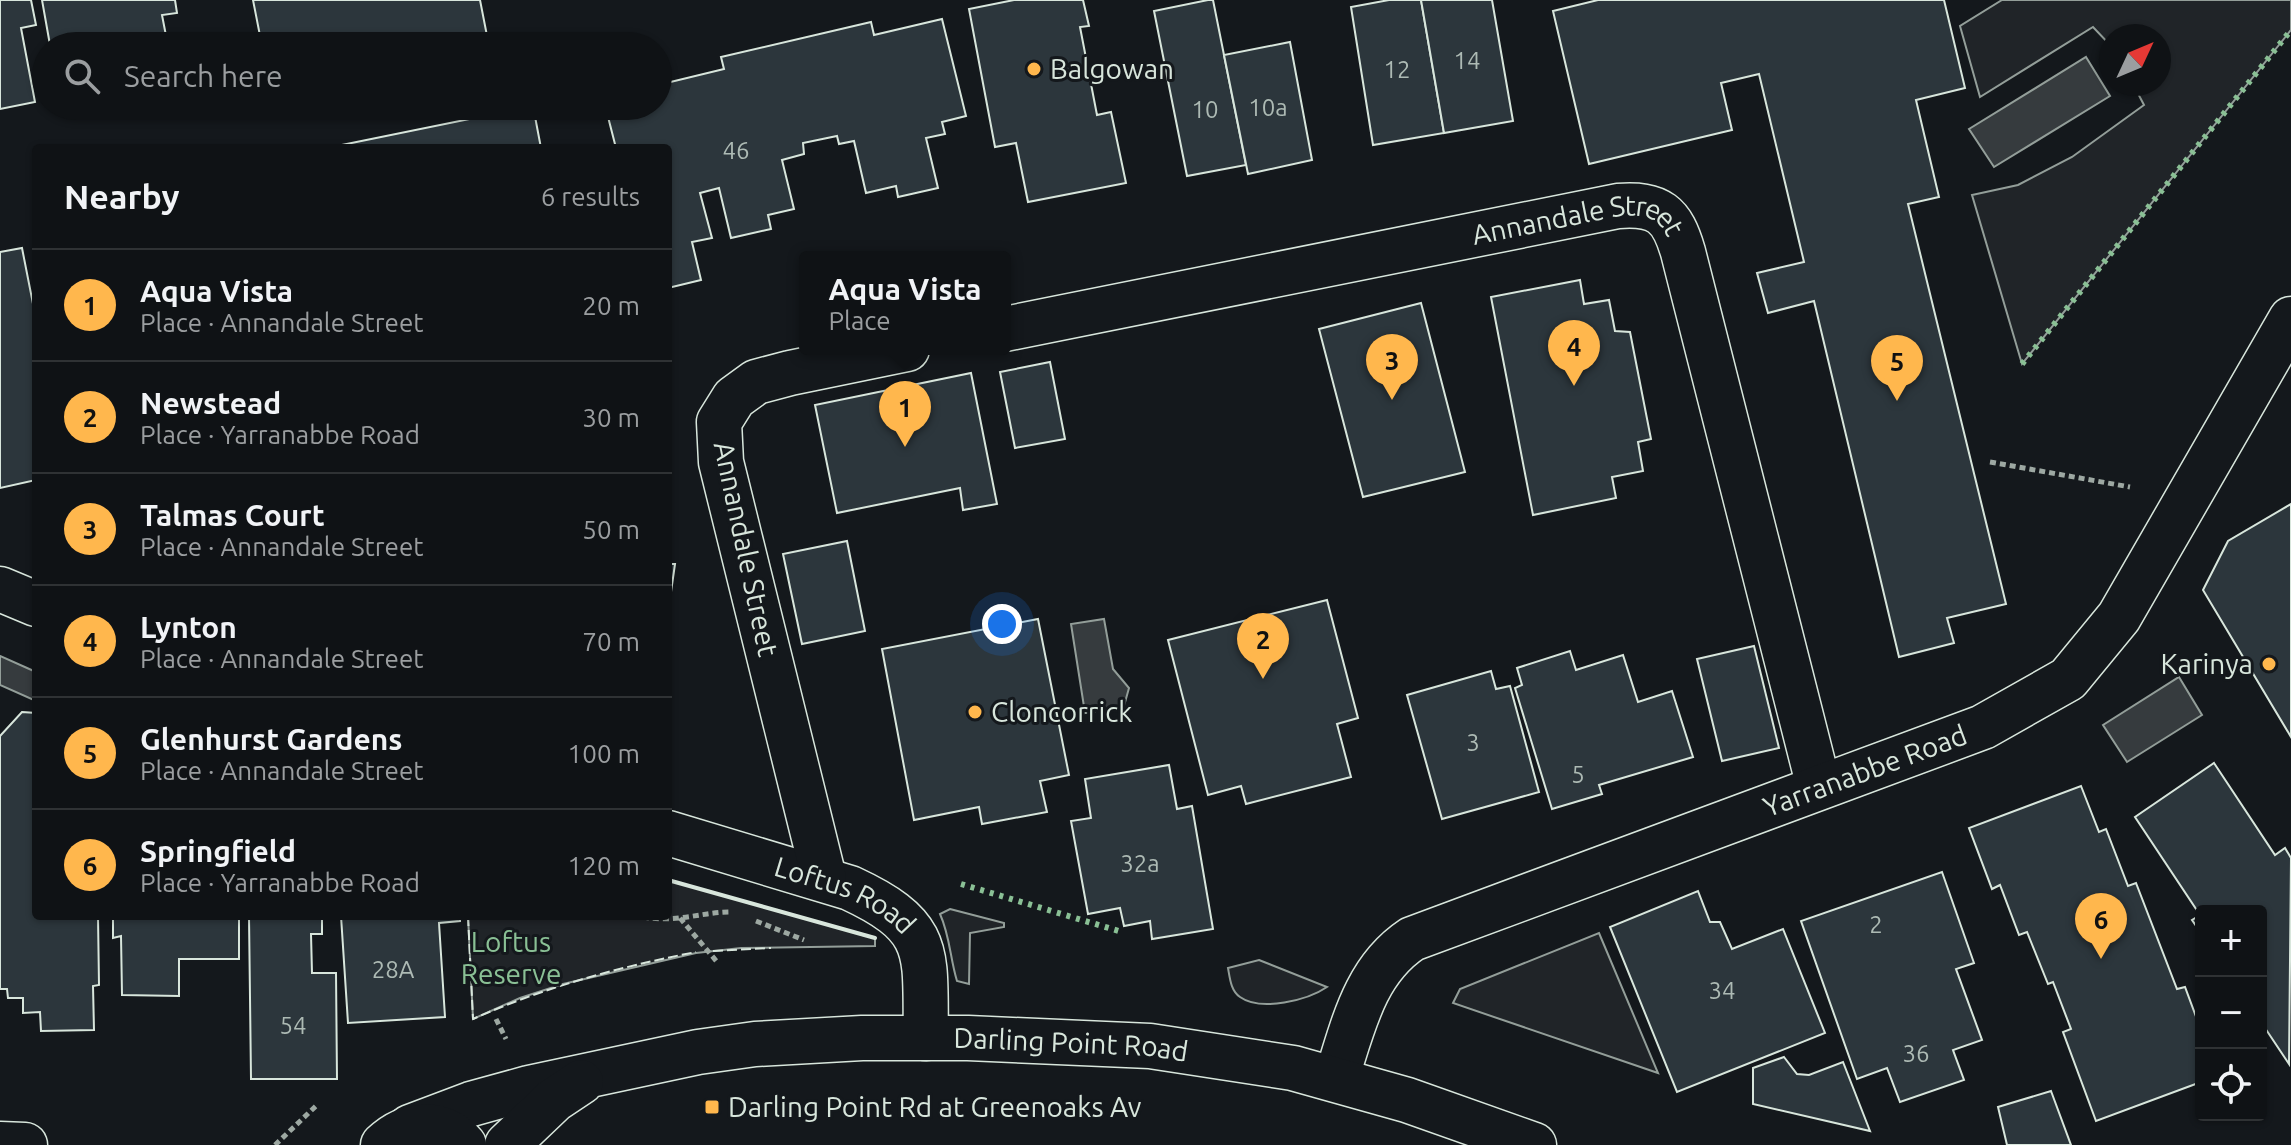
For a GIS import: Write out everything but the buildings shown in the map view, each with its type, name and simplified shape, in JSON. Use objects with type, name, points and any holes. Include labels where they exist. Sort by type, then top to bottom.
[{"type":"street","name":"Annandale Street","points":[[1011,328],[1618,206],[1641,204],[1661,212],[1676,229],[1683,252],[1819,787]]},
{"type":"street","name":"Yarranabbe Road","points":[[1336,1079],[1366,990],[1396,949],[1412,939],[1983,727],[2068,679],[2119,617],[2291,319]]},
{"type":"street","name":"Annandale Street","points":[[824,878],[721,462],[719,422],[734,398],[756,382],[878,355]]},
{"type":"street","points":[[0,589],[32,602]]},
{"type":"street","name":"Loftus Road","points":[[672,834],[824,878],[850,888],[907,922],[918,939],[925,970],[926,1038]]},
{"type":"street","name":"Darling Point Road","points":[[391,1138],[471,1104],[529,1088],[698,1052],[755,1044],[926,1038],[1150,1046],[1293,1068],[1418,1104],[1534,1145]]},
{"type":"street","name":"Darling Point Road","points":[[507,1145],[554,1100],[598,1074]]},
{"type":"street","name":"Darling Point Road","points":[[391,1138],[427,1126],[444,1130],[464,1145]]},
{"type":"street","points":[[0,1144],[25,1145]]},
{"type":"path","points":[[1990,462],[2144,490]]},
{"type":"path","points":[[672,918],[734,912]]},
{"type":"path","points":[[680,918],[718,963]]},
{"type":"path","points":[[748,918],[804,940]]},
{"type":"path","points":[[275,1145],[316,1106]]},
{"type":"green space","points":[[2002,0],[2291,0],[2291,30],[2022,364],[1972,195],[2018,185],[2072,157],[2144,105],[2139,96],[2171,96],[2171,24],[2099,24],[2099,33],[2093,27],[1980,97],[1960,26]]},
{"type":"green space","name":"Loftus Reserve","points":[[672,881],[875,938],[875,946],[741,948],[696,953],[563,984],[520,998],[473,1019],[468,920],[672,920]]},
{"type":"green space","points":[[950,909],[1004,923],[1004,927],[970,933],[969,984],[957,981],[940,914]]},
{"type":"green space","points":[[1599,933],[1658,1073],[1453,1003],[1460,989]]},
{"type":"green space","points":[[1259,960],[1327,987],[1284,1002],[1260,1004],[1249,1001],[1235,991],[1228,968]]},
{"type":"shaded area","points":[[2086,57],[2099,78],[2099,96],[2110,96],[1994,167],[1969,129]]},
{"type":"shaded area","points":[[1104,619],[1113,669],[1129,688],[1124,706],[1085,713],[1071,624]]},
{"type":"shaded area","points":[[0,656],[32,670],[32,699],[0,685]]},
{"type":"shaded area","points":[[2179,677],[2202,715],[2127,762],[2103,725]]},
{"type":"hedge","points":[[2022,364],[2291,30]]},
{"type":"hedge","points":[[961,884],[1122,932]]},
{"type":"fence","points":[[672,881],[875,938]]},
{"type":"fence","points":[[468,920],[473,1019],[583,979],[696,952]]},
{"type":"fence","points":[[713,951],[771,948]]},
{"type":"wall","points":[[672,881],[875,938]]},
{"type":"place","name":"Balgowan","points":[[1034,69]]},
{"type":"place","name":"Lynton","points":[[1574,386]]},
{"type":"place","name":"Talmas Court","points":[[1392,400]]},
{"type":"place","name":"Glenhurst Gardens","points":[[1897,401]]},
{"type":"place","name":"Aqua Vista","points":[[905,447]]},
{"type":"place","name":"Karinya","points":[[2269,664]]},
{"type":"place","name":"Newstead","points":[[1263,679]]},
{"type":"place","name":"Cloncorrick","points":[[975,712]]},
{"type":"place","name":"Springfield","points":[[2101,959]]},
{"type":"place","name":"Darling Point Rd at Greenoaks Av","points":[[712,1107]]}]
